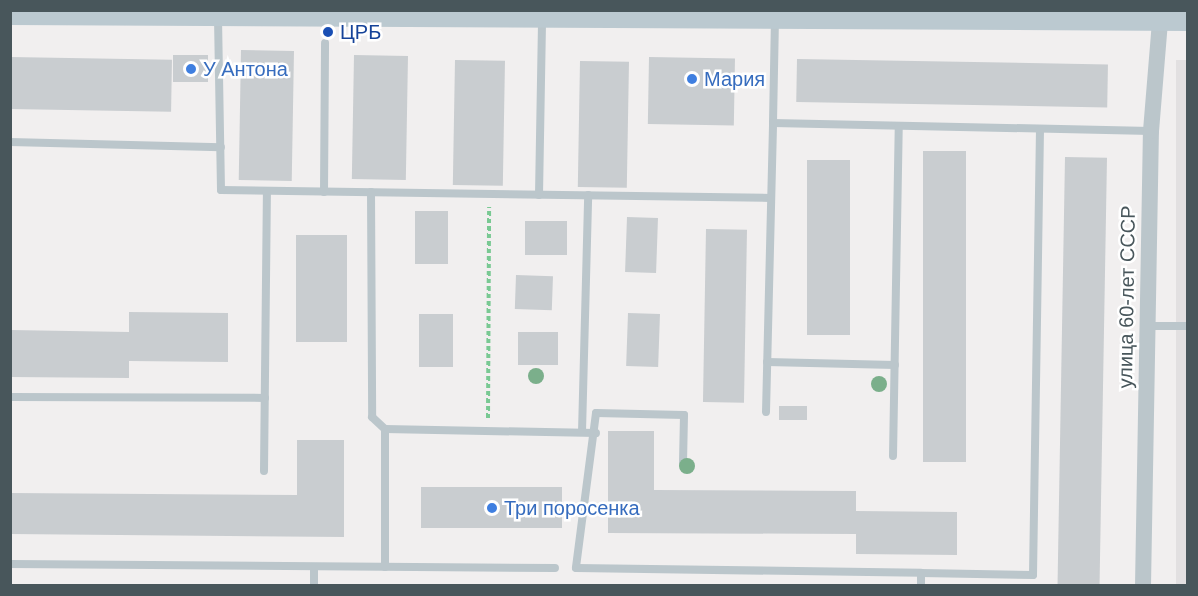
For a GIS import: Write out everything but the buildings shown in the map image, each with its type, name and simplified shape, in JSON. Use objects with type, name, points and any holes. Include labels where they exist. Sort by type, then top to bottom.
[{"type":"street","points":[[10,14],[104,12],[542,16],[575,13],[775,17],[1160,15],[1188,20]]},
{"type":"street","name":"улица 60-лет СССР","points":[[1143,585],[1150,131],[1160,15]]},
{"type":"lane","points":[[218,13],[221,190],[771,198]]},
{"type":"lane","points":[[539,195],[542,16]]},
{"type":"lane","points":[[766,412],[775,17]]},
{"type":"lane","points":[[324,192],[325,43]]},
{"type":"lane","points":[[773,123],[1150,131]]},
{"type":"lane","points":[[893,456],[899,127]]},
{"type":"lane","points":[[683,463],[684,415],[596,413],[596,433],[576,568],[1033,575],[1040,130]]},
{"type":"lane","points":[[10,142],[221,147]]},
{"type":"lane","points":[[264,471],[267,190]]},
{"type":"lane","points":[[370,192],[372,417],[385,429],[596,433]]},
{"type":"lane","points":[[582,432],[588,195]]},
{"type":"lane","points":[[1147,326],[1188,326]]},
{"type":"lane","points":[[767,362],[895,364]]},
{"type":"lane","points":[[10,397],[265,398]]},
{"type":"lane","points":[[385,429],[385,567]]},
{"type":"lane","points":[[10,564],[555,568]]},
{"type":"lane","points":[[314,585],[315,567]]},
{"type":"lane","points":[[921,573],[921,585]]},
{"type":"path","points":[[488,431],[490,194]]},
{"type":"shaded area","points":[[1176,60],[1188,60],[1188,586],[1176,586]]},
{"type":"place","name":"ЦРБ","points":[[328,32]]},
{"type":"place","name":"У Антона","points":[[191,69]]},
{"type":"place","name":"Мария","points":[[692,79]]},
{"type":"place","name":"Три поросенка","points":[[492,508]]}]
